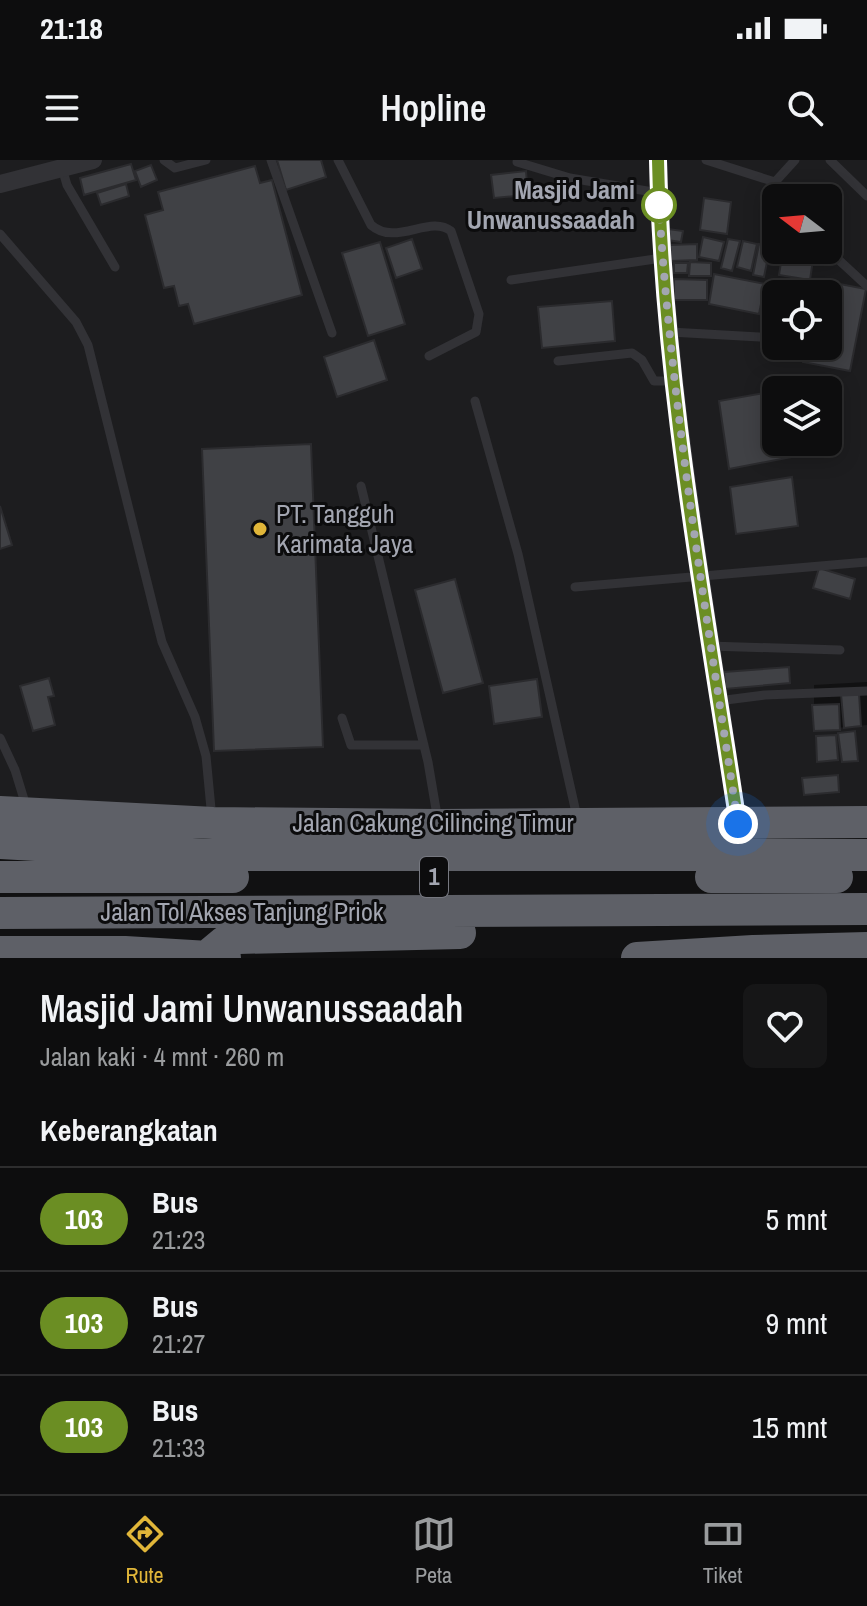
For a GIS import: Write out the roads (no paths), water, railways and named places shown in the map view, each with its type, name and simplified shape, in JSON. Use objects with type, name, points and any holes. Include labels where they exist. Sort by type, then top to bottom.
[{"type":"highway","name":"Jalan Cakung Cilincing Timur","points":[[14,812],[213,823],[867,822]]},
{"type":"highway","points":[[0,843],[209,855],[867,855]]},
{"type":"highway","name":"Jalan Tol Akses Tanjung Priok","points":[[0,877],[867,877]]},
{"type":"highway","name":"Jalan Tol Akses Tanjung Priok","points":[[0,913],[867,909]]},
{"type":"highway","points":[[0,952],[215,957],[224,942],[239,938],[714,929],[746,911]]},
{"type":"highway","points":[[637,958],[867,948]]},
{"type":"street","points":[[2,179],[93,160]]},
{"type":"street","points":[[658,160],[662,258],[674,381],[709,646],[738,824]]},
{"type":"lane","points":[[164,160],[175,168],[206,160]]},
{"type":"lane","points":[[271,160],[332,333]]},
{"type":"lane","points":[[338,160],[371,225],[380,233],[440,226],[451,231],[479,314],[479,325],[476,332],[429,356]]},
{"type":"lane","points":[[706,160],[775,182],[795,160]]},
{"type":"lane","points":[[830,160],[867,196]]},
{"type":"lane","points":[[517,162],[570,178],[659,193]]},
{"type":"lane","points":[[62,168],[67,185],[115,267]]},
{"type":"lane","points":[[0,234],[76,322],[88,345],[162,642],[195,717],[206,756],[213,823]]},
{"type":"lane","points":[[511,280],[662,258]]},
{"type":"lane","points":[[842,263],[867,286]]},
{"type":"lane","points":[[670,332],[762,337]]},
{"type":"lane","points":[[558,361],[632,353],[642,360],[654,381],[674,381]]},
{"type":"lane","points":[[475,401],[518,554],[578,823]]},
{"type":"lane","points":[[361,486],[424,745],[438,825]]},
{"type":"lane","points":[[575,587],[867,562]]},
{"type":"lane","points":[[709,646],[840,650]]},
{"type":"lane","points":[[718,701],[765,695],[867,691]]},
{"type":"lane","points":[[342,718],[351,745],[424,745]]},
{"type":"lane","points":[[0,738],[15,770],[14,812]]},
{"type":"place","name":"Masjid Jami Unwanussaadah","points":[[659,205]]},
{"type":"place","name":"PT. Tangguh Karimata Jaya","points":[[260,529]]}]
